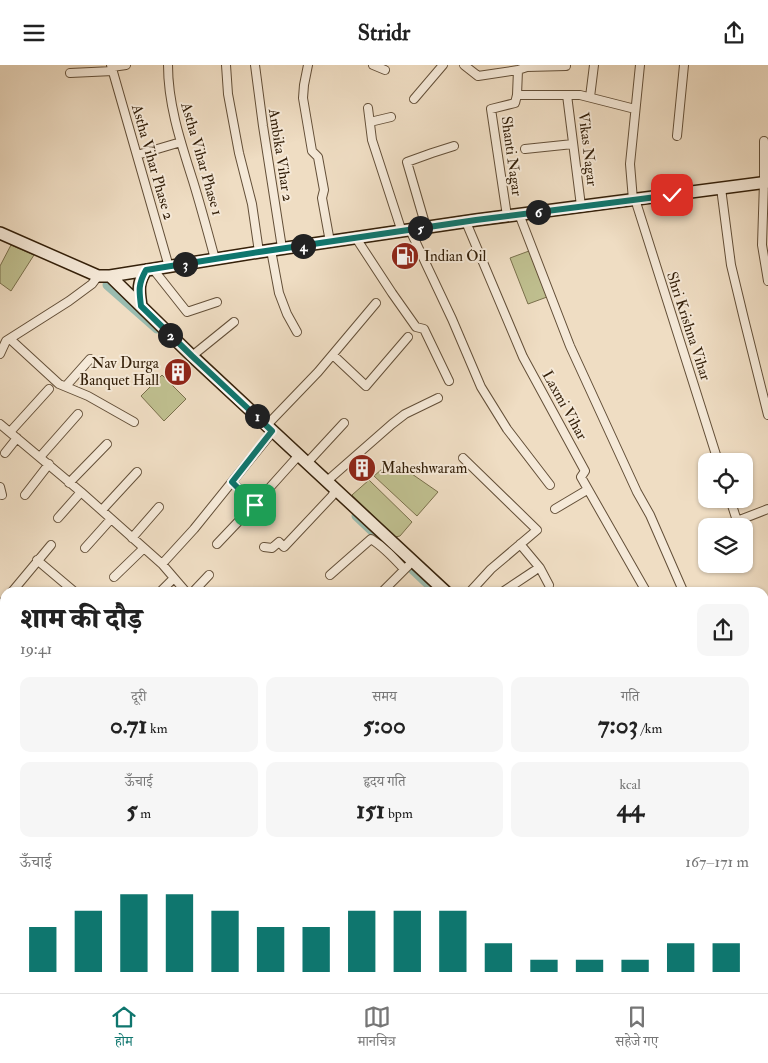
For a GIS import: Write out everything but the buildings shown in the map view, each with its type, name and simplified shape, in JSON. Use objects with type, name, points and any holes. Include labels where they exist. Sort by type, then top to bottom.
[{"type":"main road","points":[[0,233],[98,276],[110,276],[426,227],[766,182]]},
{"type":"main road","points":[[141,306],[139,285],[141,278],[150,270]]},
{"type":"main road","points":[[110,276],[299,459],[327,481],[334,493],[408,565],[439,587]]},
{"type":"street","points":[[70,73],[126,65]]},
{"type":"street","name":"Astha Vihar Phase 1","points":[[168,65],[171,103],[215,259]]},
{"type":"street","points":[[226,65],[228,94],[239,153],[252,204],[259,252]]},
{"type":"street","name":"Ambika Vihar 2","points":[[255,65],[277,249],[279,293],[287,314],[297,332]]},
{"type":"street","points":[[308,65],[303,98],[312,151],[318,157],[324,190],[322,198],[330,242]]},
{"type":"street","points":[[374,65],[385,70]]},
{"type":"street","points":[[414,99],[442,65]]},
{"type":"street","points":[[464,65],[478,76],[518,70],[528,66],[566,66]]},
{"type":"street","points":[[590,97],[594,65]]},
{"type":"street","name":"Shri Krishna Vihar","points":[[640,65],[630,164],[634,199],[715,453]]},
{"type":"street","points":[[677,136],[684,65]]},
{"type":"street","name":"Astha Vihar Phase 2","points":[[112,68],[169,267]]},
{"type":"street","name":"Shanti Nagar","points":[[507,216],[492,109],[515,103],[518,70]]},
{"type":"street","points":[[517,95],[590,97],[635,109]]},
{"type":"street","name":"Vikas Nagar","points":[[567,95],[581,207]]},
{"type":"street","points":[[368,108],[372,140],[406,231],[452,319],[481,387],[507,429],[550,485]]},
{"type":"street","points":[[370,122],[391,117]]},
{"type":"street","points":[[764,141],[766,182],[762,245],[768,281]]},
{"type":"street","points":[[136,155],[181,142]]},
{"type":"street","points":[[525,149],[573,143]]},
{"type":"street","points":[[426,227],[407,162],[454,146]]},
{"type":"street","points":[[721,188],[732,265],[768,415]]},
{"type":"street","points":[[519,214],[570,346],[636,492],[650,515],[681,587]]},
{"type":"street","name":"Laxmi Vihar","points":[[466,222],[523,357],[586,471],[581,477],[587,490],[644,587]]},
{"type":"street","points":[[356,238],[416,327],[424,329],[449,381]]},
{"type":"street","points":[[150,270],[187,312],[217,303]]},
{"type":"street","points":[[0,354],[6,341],[69,301],[98,276]]},
{"type":"street","points":[[162,564],[194,529],[270,431],[376,303]]},
{"type":"street","points":[[192,356],[234,322]]},
{"type":"street","points":[[333,355],[366,386],[408,337]]},
{"type":"street","points":[[10,339],[60,384],[88,396],[134,422]]},
{"type":"street","points":[[66,386],[90,359]]},
{"type":"street","points":[[10,432],[48,389]]},
{"type":"street","points":[[327,481],[405,414],[438,398]]},
{"type":"street","points":[[40,457],[78,414]]},
{"type":"street","points":[[217,544],[299,459],[344,423]]},
{"type":"street","points":[[0,424],[102,510],[162,564],[182,587]]},
{"type":"street","points":[[5,453],[17,438]]},
{"type":"street","points":[[70,483],[108,444]]},
{"type":"street","points":[[464,458],[537,530],[491,569],[474,587]]},
{"type":"street","points":[[26,495],[49,464]]},
{"type":"street","points":[[102,510],[137,472]]},
{"type":"street","points":[[232,482],[255,505]]},
{"type":"street","points":[[555,509],[587,490]]},
{"type":"street","points":[[58,518],[81,492]]},
{"type":"street","points":[[264,547],[272,548],[279,542],[284,547],[334,493]]},
{"type":"street","points":[[132,538],[159,507]]},
{"type":"street","points":[[750,518],[768,509]]},
{"type":"street","points":[[85,548],[112,519]]},
{"type":"street","points":[[330,575],[372,539],[408,565],[387,587]]},
{"type":"street","points":[[520,544],[540,568],[549,585]]},
{"type":"street","points":[[16,587],[51,545]]},
{"type":"street","points":[[114,577],[144,548]]},
{"type":"street","points":[[37,560],[69,587]]},
{"type":"street","points":[[510,587],[534,571]]},
{"type":"street","points":[[198,587],[209,575]]},
{"type":"street","points":[[165,587],[174,578]]},
{"type":"green space","points":[[11,245],[34,255],[11,291],[0,283],[0,266]]},
{"type":"green space","points":[[529,251],[547,297],[528,304],[510,258]]},
{"type":"green space","points":[[162,375],[186,399],[164,421],[141,396]]},
{"type":"green space","points":[[390,462],[397,468],[399,465],[438,492],[417,516],[374,476]]},
{"type":"green space","points":[[369,480],[412,522],[400,536],[395,537],[352,495]]},
{"type":"waterway","points":[[107,285],[157,329]]},
{"type":"waterway","points":[[356,516],[431,587]]},
{"type":"place","name":"Indian Oil","points":[[405,256]]},
{"type":"place","name":"Nav Durga Banquet Hall","points":[[178,372]]},
{"type":"place","name":"Maheshwaram","points":[[362,468]]},
{"type":"route","points":[[255,505],[232,482],[272,431],[141,306],[139,285],[146,270],[476,220],[672,195]]}]
